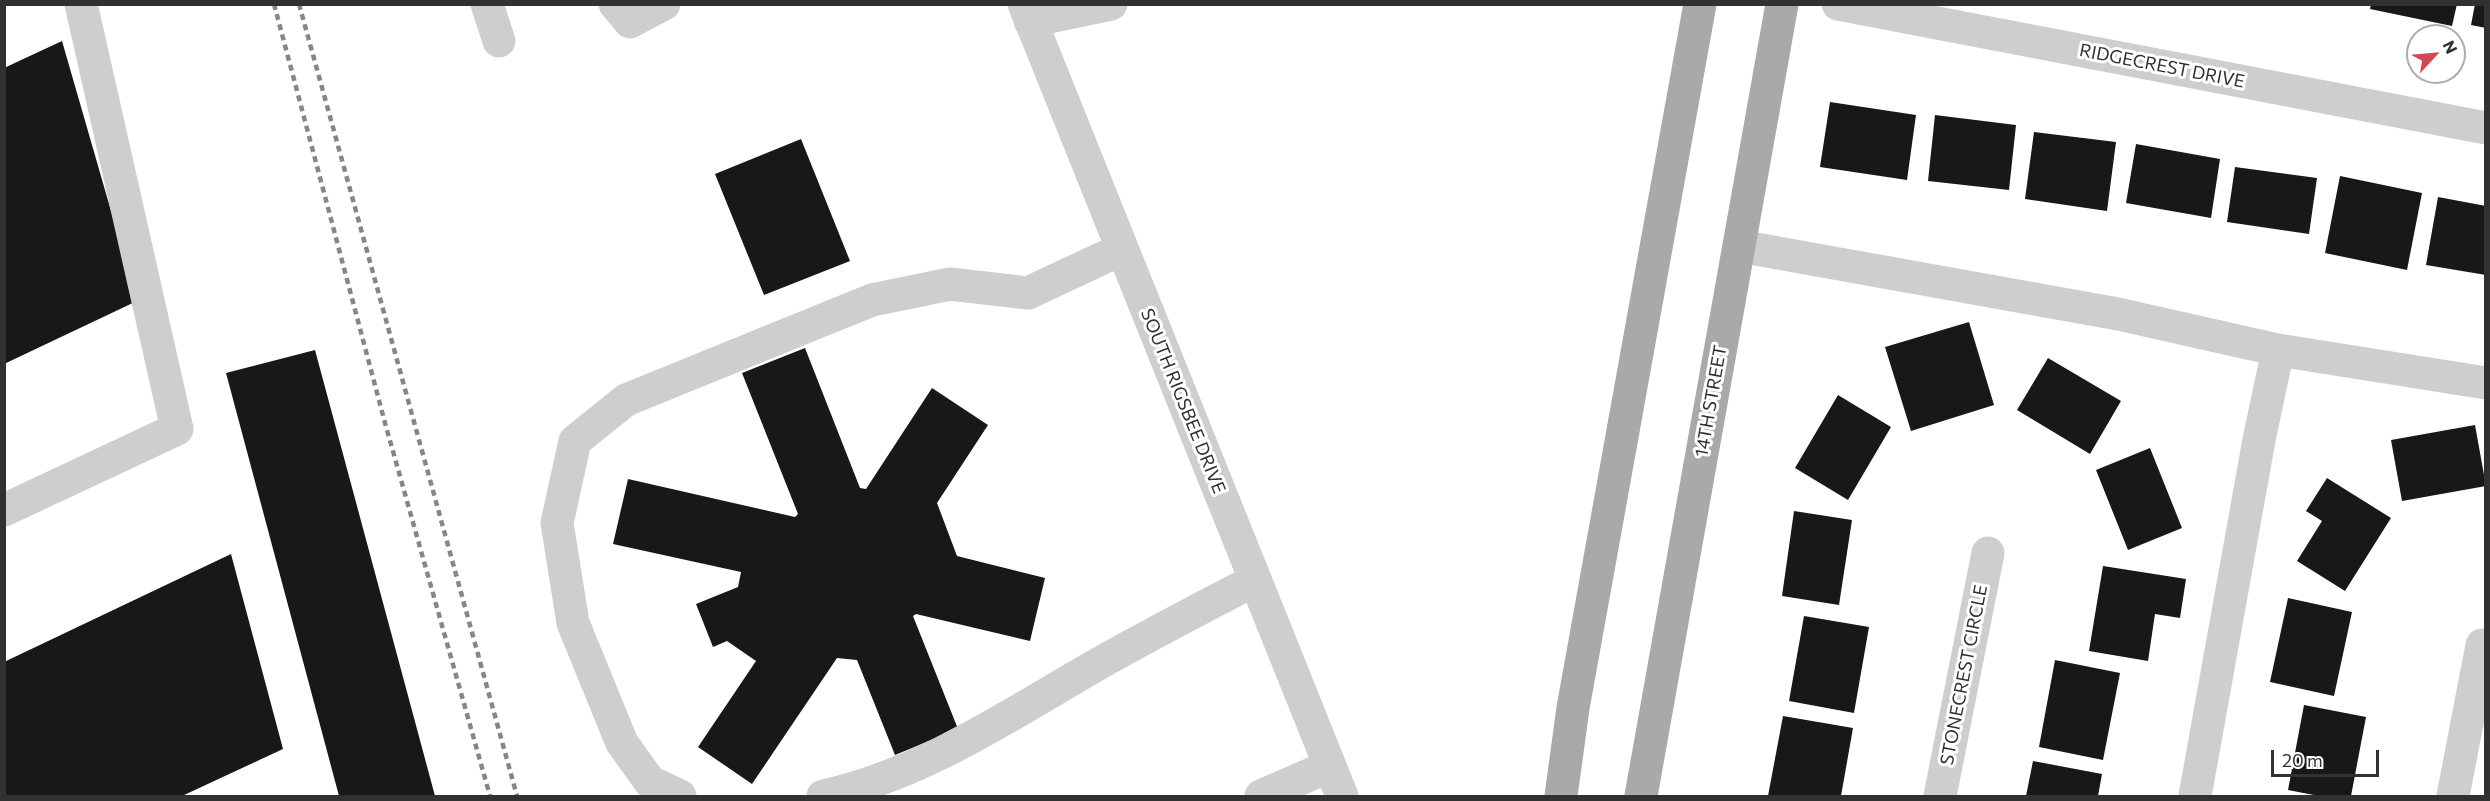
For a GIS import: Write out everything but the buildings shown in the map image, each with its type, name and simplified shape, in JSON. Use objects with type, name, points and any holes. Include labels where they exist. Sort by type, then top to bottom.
[{"type":"main road","points":[[1561,796],[1573,708],[1700,4]]},
{"type":"main road","name":"14TH STREET","points":[[1641,796],[1782,4]]},
{"type":"street","points":[[4,510],[177,429],[81,4]]},
{"type":"street","points":[[487,4],[499,41]]},
{"type":"street","points":[[615,4],[630,22],[663,4]]},
{"type":"street","points":[[1027,13],[1111,4]]},
{"type":"street","name":"RIDGECREST DRIVE","points":[[1838,4],[2486,128]]},
{"type":"street","name":"SOUTH RIGSBEE DRIVE","points":[[1027,13],[1342,796]]},
{"type":"street","points":[[1739,246],[2106,312],[2278,350],[2486,383]]},
{"type":"street","points":[[680,796],[650,782],[622,742],[573,623],[557,523],[575,441],[626,400],[872,300],[950,284],[1028,293],[1122,249]]},
{"type":"street","points":[[2195,796],[2259,440],[2278,350]]},
{"type":"street","name":"STONECREST CIRCLE","points":[[1940,796],[1988,553]]},
{"type":"street","points":[[823,796],[846,791],[946,753],[1100,663],[1255,579]]},
{"type":"street","points":[[2453,796],[2482,645]]},
{"type":"street","points":[[1261,796],[1330,766]]},
{"type":"railway","points":[[274,4],[385,423],[490,796]]},
{"type":"railway","points":[[299,4],[517,796]]}]
